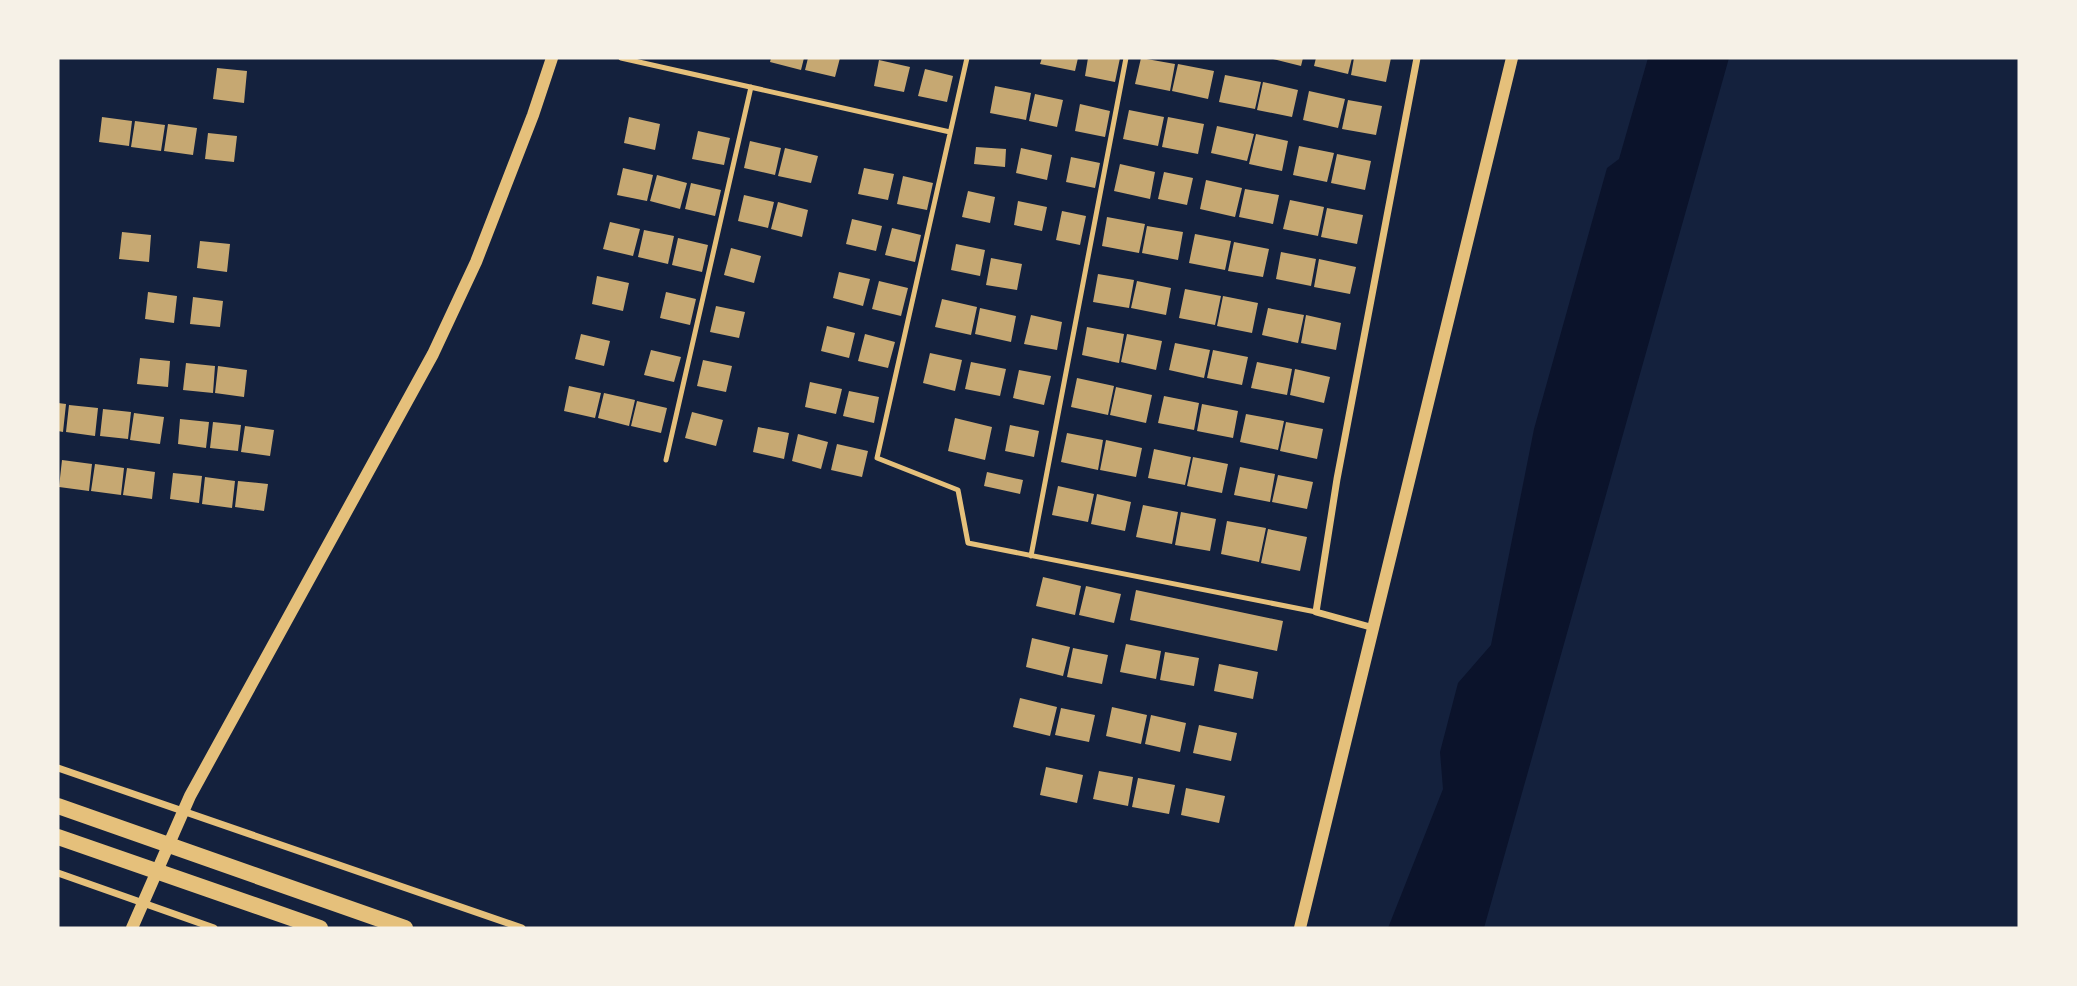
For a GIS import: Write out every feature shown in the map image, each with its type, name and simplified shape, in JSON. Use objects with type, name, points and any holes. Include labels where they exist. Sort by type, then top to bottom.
[{"type":"main road","points":[[58,806],[405,928]]},
{"type":"main road","points":[[58,837],[320,928]]},
{"type":"street","points":[[132,928],[182,812],[433,355],[476,262],[552,58]]},
{"type":"street","points":[[1374,628],[1316,612],[1337,479],[1417,58]]},
{"type":"street","points":[[1300,928],[1513,58]]},
{"type":"street","points":[[58,768],[522,928]]},
{"type":"street","points":[[58,873],[214,928]]},
{"type":"lane","points":[[621,58],[950,132]]},
{"type":"lane","points":[[967,58],[877,458],[958,490],[968,543],[1316,612]]},
{"type":"lane","points":[[1031,556],[1126,58]]},
{"type":"lane","points":[[666,460],[751,87]]},
{"type":"water","points":[[1648,58],[1729,58],[1484,928],[1388,928],[1443,789],[1440,752],[1458,683],[1491,645],[1534,429],[1607,168],[1619,159]]},
{"type":"building","points":[[771,58],[804,58],[801,70],[770,62]]},
{"type":"building","points":[[808,58],[840,58],[835,77],[805,70]]},
{"type":"building","points":[[1042,58],[1078,58],[1075,71],[1040,64]]},
{"type":"building","points":[[1088,58],[1120,58],[1115,82],[1085,76]]},
{"type":"building","points":[[1141,58],[1175,64],[1170,91],[1135,84]]},
{"type":"building","points":[[1269,58],[1303,58],[1301,66]]},
{"type":"building","points":[[1316,58],[1352,58],[1348,74],[1314,66]]},
{"type":"building","points":[[1354,58],[1391,58],[1386,82],[1351,75]]},
{"type":"building","points":[[879,60],[910,67],[904,92],[874,86]]},
{"type":"building","points":[[1178,64],[1214,71],[1208,99],[1172,91]]},
{"type":"building","points":[[217,68],[247,71],[244,103],[213,99]]},
{"type":"building","points":[[925,69],[953,76],[947,102],[918,96]]},
{"type":"building","points":[[1225,75],[1261,82],[1255,109],[1219,102]]},
{"type":"building","points":[[1263,82],[1298,90],[1292,117],[1257,110]]},
{"type":"building","points":[[995,86],[1031,93],[1026,120],[990,113]]},
{"type":"building","points":[[1309,91],[1345,99],[1338,128],[1303,120]]},
{"type":"building","points":[[1035,94],[1063,100],[1057,127],[1029,121]]},
{"type":"building","points":[[1348,100],[1382,106],[1376,135],[1342,129]]},
{"type":"building","points":[[1080,104],[1110,111],[1105,137],[1075,131]]},
{"type":"building","points":[[1129,110],[1164,117],[1158,146],[1123,139]]},
{"type":"building","points":[[102,117],[132,121],[129,146],[99,142]]},
{"type":"building","points":[[629,117],[660,124],[655,150],[624,143]]},
{"type":"building","points":[[1168,117],[1204,124],[1198,154],[1162,147]]},
{"type":"building","points":[[135,121],[165,125],[161,151],[131,147]]},
{"type":"building","points":[[168,124],[197,128],[193,155],[164,151]]},
{"type":"building","points":[[1217,126],[1254,134],[1247,161],[1211,153]]},
{"type":"building","points":[[698,131],[730,138],[724,165],[692,159]]},
{"type":"building","points":[[208,133],[237,136],[234,162],[205,159]]},
{"type":"building","points":[[1256,134],[1288,141],[1282,171],[1249,164]]},
{"type":"building","points":[[750,141],[781,148],[775,175],[744,168]]},
{"type":"building","points":[[1299,146],[1334,153],[1327,182],[1293,175]]},
{"type":"building","points":[[976,147],[1006,149],[1005,167],[974,164]]},
{"type":"building","points":[[785,148],[818,156],[811,183],[778,176]]},
{"type":"building","points":[[1021,148],[1052,155],[1047,180],[1016,173]]},
{"type":"building","points":[[1337,154],[1371,161],[1365,190],[1331,183]]},
{"type":"building","points":[[1071,157],[1100,163],[1095,188],[1066,182]]},
{"type":"building","points":[[1120,164],[1155,172],[1150,199],[1114,191]]},
{"type":"building","points":[[623,168],[653,175],[647,201],[617,195]]},
{"type":"building","points":[[864,168],[894,174],[888,200],[858,194]]},
{"type":"building","points":[[1164,172],[1193,178],[1187,205],[1158,199]]},
{"type":"building","points":[[657,175],[687,183],[680,209],[650,201]]},
{"type":"building","points":[[903,176],[933,183],[927,210],[897,204]]},
{"type":"building","points":[[1206,180],[1242,188],[1235,217],[1200,209]]},
{"type":"building","points":[[691,183],[721,190],[715,216],[685,209]]},
{"type":"building","points":[[1245,189],[1279,195],[1273,224],[1239,217]]},
{"type":"building","points":[[968,191],[995,197],[990,223],[962,217]]},
{"type":"building","points":[[744,195],[774,202],[768,228],[738,221]]},
{"type":"building","points":[[1290,200],[1324,207],[1318,236],[1283,229]]},
{"type":"building","points":[[1018,201],[1047,207],[1042,231],[1014,225]]},
{"type":"building","points":[[778,202],[808,210],[802,237],[771,229]]},
{"type":"building","points":[[1327,208],[1363,215],[1357,244],[1321,237]]},
{"type":"building","points":[[1062,211],[1086,216],[1080,245],[1056,240]]},
{"type":"building","points":[[1107,217],[1145,224],[1139,253],[1102,246]]},
{"type":"building","points":[[852,219],[882,226],[876,251],[846,244]]},
{"type":"building","points":[[610,222],[640,229],[633,256],[603,249]]},
{"type":"building","points":[[1147,226],[1183,232],[1178,260],[1142,253]]},
{"type":"building","points":[[892,228],[921,235],[915,262],[885,255]]},
{"type":"building","points":[[644,230],[674,236],[668,264],[638,257]]},
{"type":"building","points":[[122,232],[151,235],[149,262],[119,259]]},
{"type":"building","points":[[1195,234],[1231,241],[1225,270],[1189,263]]},
{"type":"building","points":[[678,238],[708,245],[702,272],[672,265]]},
{"type":"building","points":[[200,241],[230,244],[227,272],[197,268]]},
{"type":"building","points":[[1234,242],[1269,249],[1263,277],[1228,271]]},
{"type":"building","points":[[956,244],[985,250],[980,276],[951,270]]},
{"type":"building","points":[[731,248],[761,256],[754,283],[724,275]]},
{"type":"building","points":[[1281,252],[1316,259],[1311,286],[1276,279]]},
{"type":"building","points":[[991,258],[1022,264],[1017,290],[986,285]]},
{"type":"building","points":[[1319,259],[1356,267],[1350,294],[1314,287]]},
{"type":"building","points":[[839,272],[870,279],[863,306],[833,298]]},
{"type":"building","points":[[1098,274],[1134,280],[1129,308],[1093,302]]},
{"type":"building","points":[[597,276],[629,283],[623,311],[592,304]]},
{"type":"building","points":[[879,281],[908,288],[901,316],[872,309]]},
{"type":"building","points":[[1137,281],[1171,288],[1166,315],[1131,308]]},
{"type":"building","points":[[1185,289],[1221,296],[1215,325],[1179,318]]},
{"type":"building","points":[[148,292],[177,296],[174,323],[145,319]]},
{"type":"building","points":[[666,292],[696,299],[690,325],[660,318]]},
{"type":"building","points":[[1223,296],[1258,303],[1252,333],[1217,326]]},
{"type":"building","points":[[193,297],[223,301],[220,327],[190,324]]},
{"type":"building","points":[[942,299],[977,307],[971,335],[935,327]]},
{"type":"building","points":[[716,306],[745,312],[739,338],[710,332]]},
{"type":"building","points":[[980,308],[1016,316],[1011,342],[975,334]]},
{"type":"building","points":[[1268,308],[1304,315],[1298,343],[1262,335]]},
{"type":"building","points":[[1031,315],[1062,322],[1057,350],[1024,344]]},
{"type":"building","points":[[1306,315],[1341,323],[1336,350],[1301,343]]},
{"type":"building","points":[[827,326],[855,333],[849,358],[821,351]]},
{"type":"building","points":[[1087,327],[1124,334],[1119,363],[1082,355]]},
{"type":"building","points":[[581,334],[610,341],[604,366],[575,359]]},
{"type":"building","points":[[865,334],[895,342],[888,368],[858,361]]},
{"type":"building","points":[[1127,334],[1162,341],[1156,370],[1121,362]]},
{"type":"building","points":[[1175,343],[1210,350],[1204,378],[1169,370]]},
{"type":"building","points":[[651,350],[681,357],[674,382],[644,375]]},
{"type":"building","points":[[1213,350],[1248,357],[1242,385],[1207,378]]},
{"type":"building","points":[[930,353],[962,360],[955,391],[923,383]]},
{"type":"building","points":[[140,358],[170,361],[168,387],[137,384]]},
{"type":"building","points":[[703,360],[732,366],[726,392],[697,386]]},
{"type":"building","points":[[971,362],[1006,369],[1000,396],[965,389]]},
{"type":"building","points":[[1257,362],[1292,369],[1287,395],[1251,388]]},
{"type":"building","points":[[186,363],[215,366],[213,393],[183,390]]},
{"type":"building","points":[[218,366],[247,370],[244,397],[215,393]]},
{"type":"building","points":[[1295,369],[1330,377],[1324,403],[1290,395]]},
{"type":"building","points":[[1019,370],[1051,376],[1044,405],[1013,398]]},
{"type":"building","points":[[1077,378],[1114,386],[1108,415],[1071,407]]},
{"type":"building","points":[[810,382],[842,389],[836,414],[805,407]]},
{"type":"building","points":[[569,386],[601,393],[595,418],[564,411]]},
{"type":"building","points":[[1116,387],[1152,395],[1146,423],[1110,415]]},
{"type":"building","points":[[849,391],[879,397],[874,423],[843,416]]},
{"type":"building","points":[[604,393],[635,400],[629,426],[598,418]]},
{"type":"building","points":[[1164,396],[1199,403],[1194,430],[1158,423]]},
{"type":"building","points":[[637,401],[667,408],[661,433],[631,426]]},
{"type":"building","points":[[58,403],[66,404],[63,432],[58,431]]},
{"type":"building","points":[[1202,404],[1238,411],[1233,438],[1197,431]]},
{"type":"building","points":[[69,405],[98,408],[95,436],[66,432]]},
{"type":"building","points":[[103,409],[131,412],[128,439],[100,436]]},
{"type":"building","points":[[692,412],[723,420],[716,446],[685,438]]},
{"type":"building","points":[[134,413],[164,417],[160,444],[130,440]]},
{"type":"building","points":[[1246,414],[1284,421],[1278,450],[1240,442]]},
{"type":"building","points":[[955,418],[992,427],[985,460],[948,451]]},
{"type":"building","points":[[180,419],[209,422],[206,448],[178,444]]},
{"type":"building","points":[[213,422],[241,425],[238,451],[210,448]]},
{"type":"building","points":[[1286,422],[1323,429],[1317,459],[1280,451]]},
{"type":"building","points":[[1010,425],[1039,431],[1034,457],[1005,451]]},
{"type":"building","points":[[245,426],[274,430],[270,456],[241,452]]},
{"type":"building","points":[[758,427],[789,433],[784,459],[753,452]]},
{"type":"building","points":[[1067,433],[1103,440],[1098,470],[1061,462]]},
{"type":"building","points":[[798,434],[828,442],[821,469],[792,461]]},
{"type":"building","points":[[1106,440],[1142,448],[1136,477],[1100,470]]},
{"type":"building","points":[[837,444],[868,451],[862,477],[831,470]]},
{"type":"building","points":[[1154,449],[1191,457],[1185,485],[1148,478]]},
{"type":"building","points":[[1193,457],[1228,464],[1222,493],[1187,486]]},
{"type":"building","points":[[62,460],[92,464],[89,491],[59,487]]},
{"type":"building","points":[[95,464],[124,468],[121,495],[91,491]]},
{"type":"building","points":[[1240,467],[1275,474],[1270,502],[1234,495]]},
{"type":"building","points":[[127,468],[155,472],[152,499],[123,495]]},
{"type":"building","points":[[987,472],[1023,480],[1020,494],[984,486]]},
{"type":"building","points":[[173,473],[202,476],[199,503],[170,499]]},
{"type":"building","points":[[1278,475],[1313,482],[1307,509],[1272,502]]},
{"type":"building","points":[[205,477],[235,481],[232,508],[202,504]]},
{"type":"building","points":[[238,481],[268,484],[264,511],[235,507]]},
{"type":"building","points":[[1058,486],[1094,494],[1088,522],[1052,515]]},
{"type":"building","points":[[1097,494],[1131,502],[1125,531],[1091,524]]},
{"type":"building","points":[[1143,505],[1178,512],[1172,544],[1136,537]]},
{"type":"building","points":[[1181,512],[1216,519],[1210,551],[1175,545]]},
{"type":"building","points":[[1227,521],[1266,528],[1259,562],[1221,554]]},
{"type":"building","points":[[1268,529],[1307,537],[1300,571],[1261,563]]},
{"type":"building","points":[[1043,577],[1081,586],[1075,615],[1036,606]]},
{"type":"building","points":[[1086,586],[1121,594],[1114,623],[1079,615]]},
{"type":"building","points":[[1136,590],[1283,621],[1277,651],[1130,620]]},
{"type":"building","points":[[1032,638],[1070,647],[1063,676],[1026,667]]},
{"type":"building","points":[[1126,644],[1161,651],[1156,679],[1120,672]]},
{"type":"building","points":[[1073,648],[1108,655],[1102,684],[1067,677]]},
{"type":"building","points":[[1165,652],[1199,658],[1194,686],[1160,680]]},
{"type":"building","points":[[1219,664],[1258,672],[1253,699],[1214,691]]},
{"type":"building","points":[[1020,698],[1057,707],[1050,736],[1013,727]]},
{"type":"building","points":[[1112,707],[1147,715],[1141,744],[1106,736]]},
{"type":"building","points":[[1061,708],[1095,715],[1089,742],[1055,735]]},
{"type":"building","points":[[1151,715],[1186,723],[1180,752],[1145,744]]},
{"type":"building","points":[[1199,725],[1237,733],[1231,761],[1193,753]]},
{"type":"building","points":[[1046,767],[1083,775],[1077,803],[1040,795]]},
{"type":"building","points":[[1099,771],[1133,777],[1128,806],[1093,799]]},
{"type":"building","points":[[1138,778],[1175,785],[1169,814],[1132,807]]},
{"type":"building","points":[[1186,788],[1225,796],[1219,823],[1181,815]]}]
